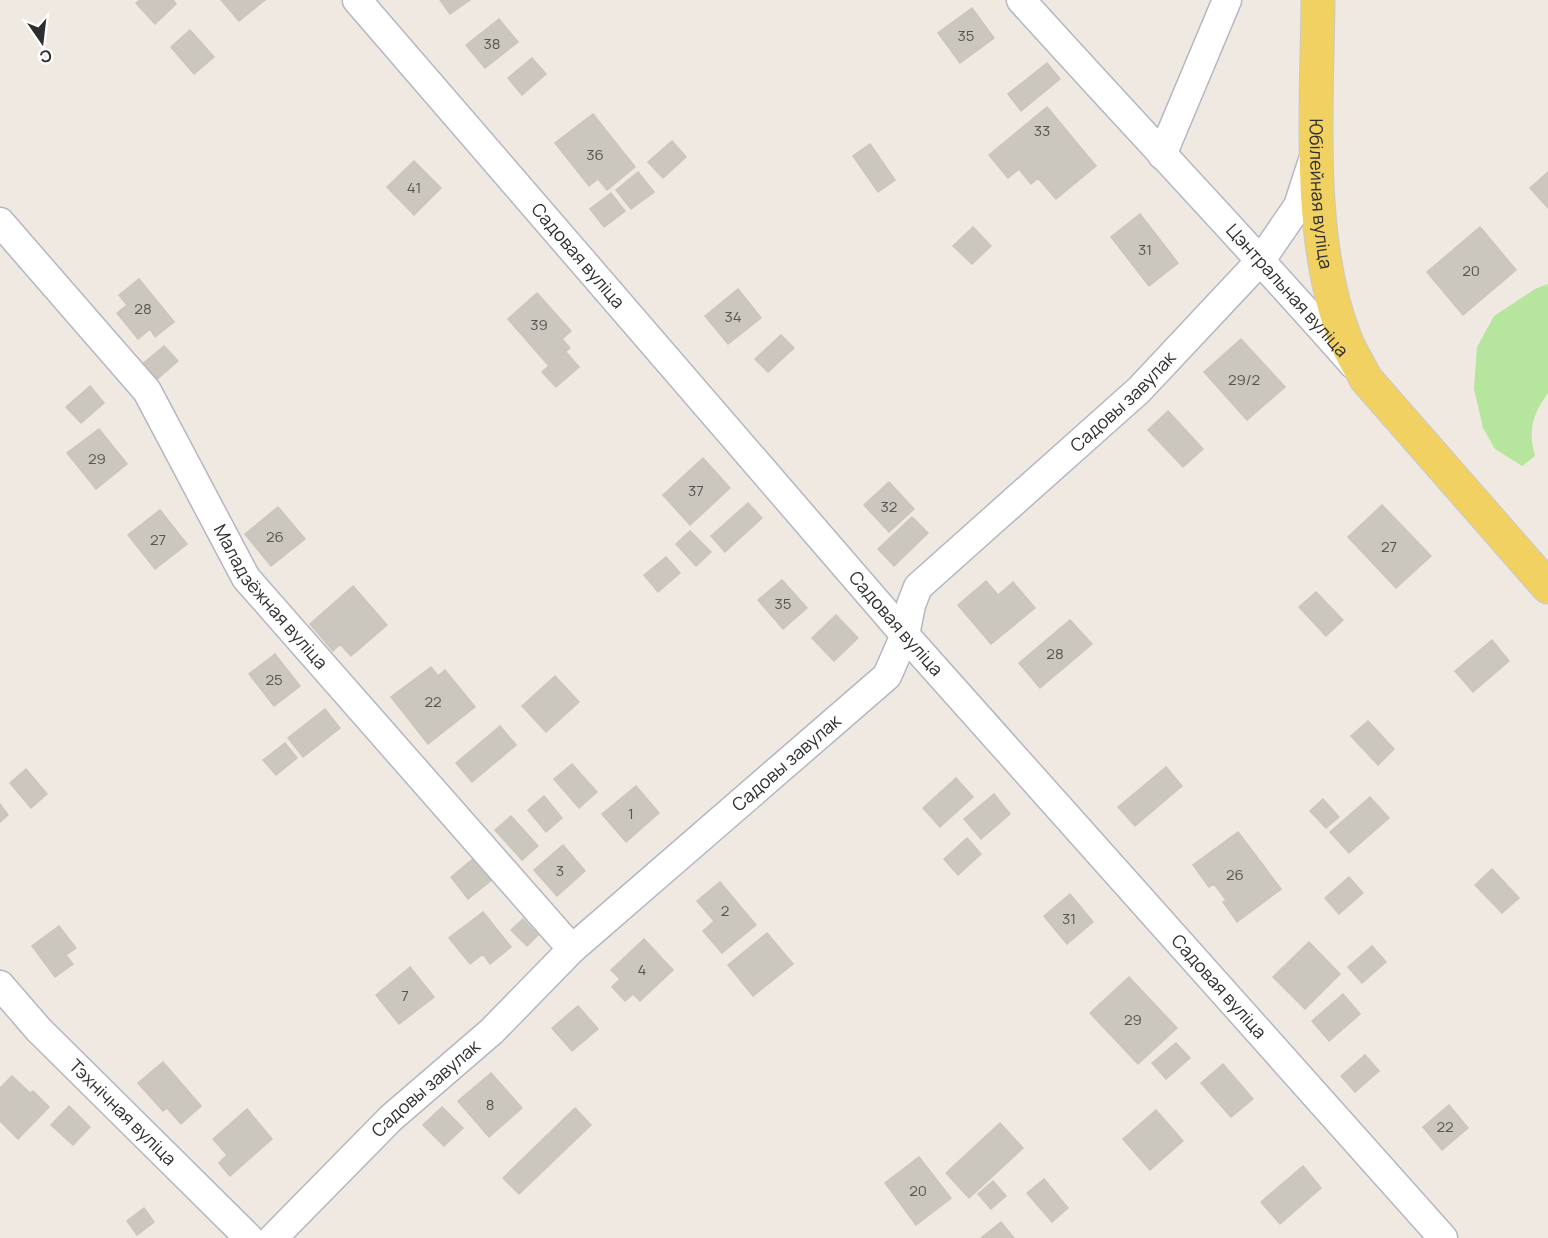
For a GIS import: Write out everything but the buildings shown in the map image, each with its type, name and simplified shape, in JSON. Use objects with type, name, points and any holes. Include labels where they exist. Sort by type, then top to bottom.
[{"type":"main road","name":"Юбілейная вуліца","points":[[1318,0],[1316,153],[1321,227],[1332,297],[1345,339],[1366,379]]},
{"type":"main road","name":"Цэнтральная вуліца","points":[[1366,379],[1548,587]]},
{"type":"street","name":"Садовая вуліца","points":[[357,0],[905,635],[1443,1238]]},
{"type":"street","name":"Цэнтральная вуліца","points":[[1021,0],[1162,156],[1261,260],[1366,379]]},
{"type":"street","points":[[1162,156],[1227,0]]},
{"type":"street","name":"Садовы завулак","points":[[273,1238],[391,1118],[492,1031],[572,949],[887,676],[905,635],[911,605],[918,587],[1139,390],[1261,260],[1298,206],[1316,153]]},
{"type":"street","name":"Маладзёжная вуліца","points":[[0,222],[147,391],[246,578],[572,949]]},
{"type":"street","name":"Тэхнічная вуліца","points":[[0,985],[39,1030],[249,1238]]},
{"type":"green space","points":[[1548,284],[1548,393],[1538,408],[1533,423],[1532,438],[1535,456],[1522,466],[1495,449],[1483,428],[1474,389],[1477,347],[1494,316],[1535,289]]}]
